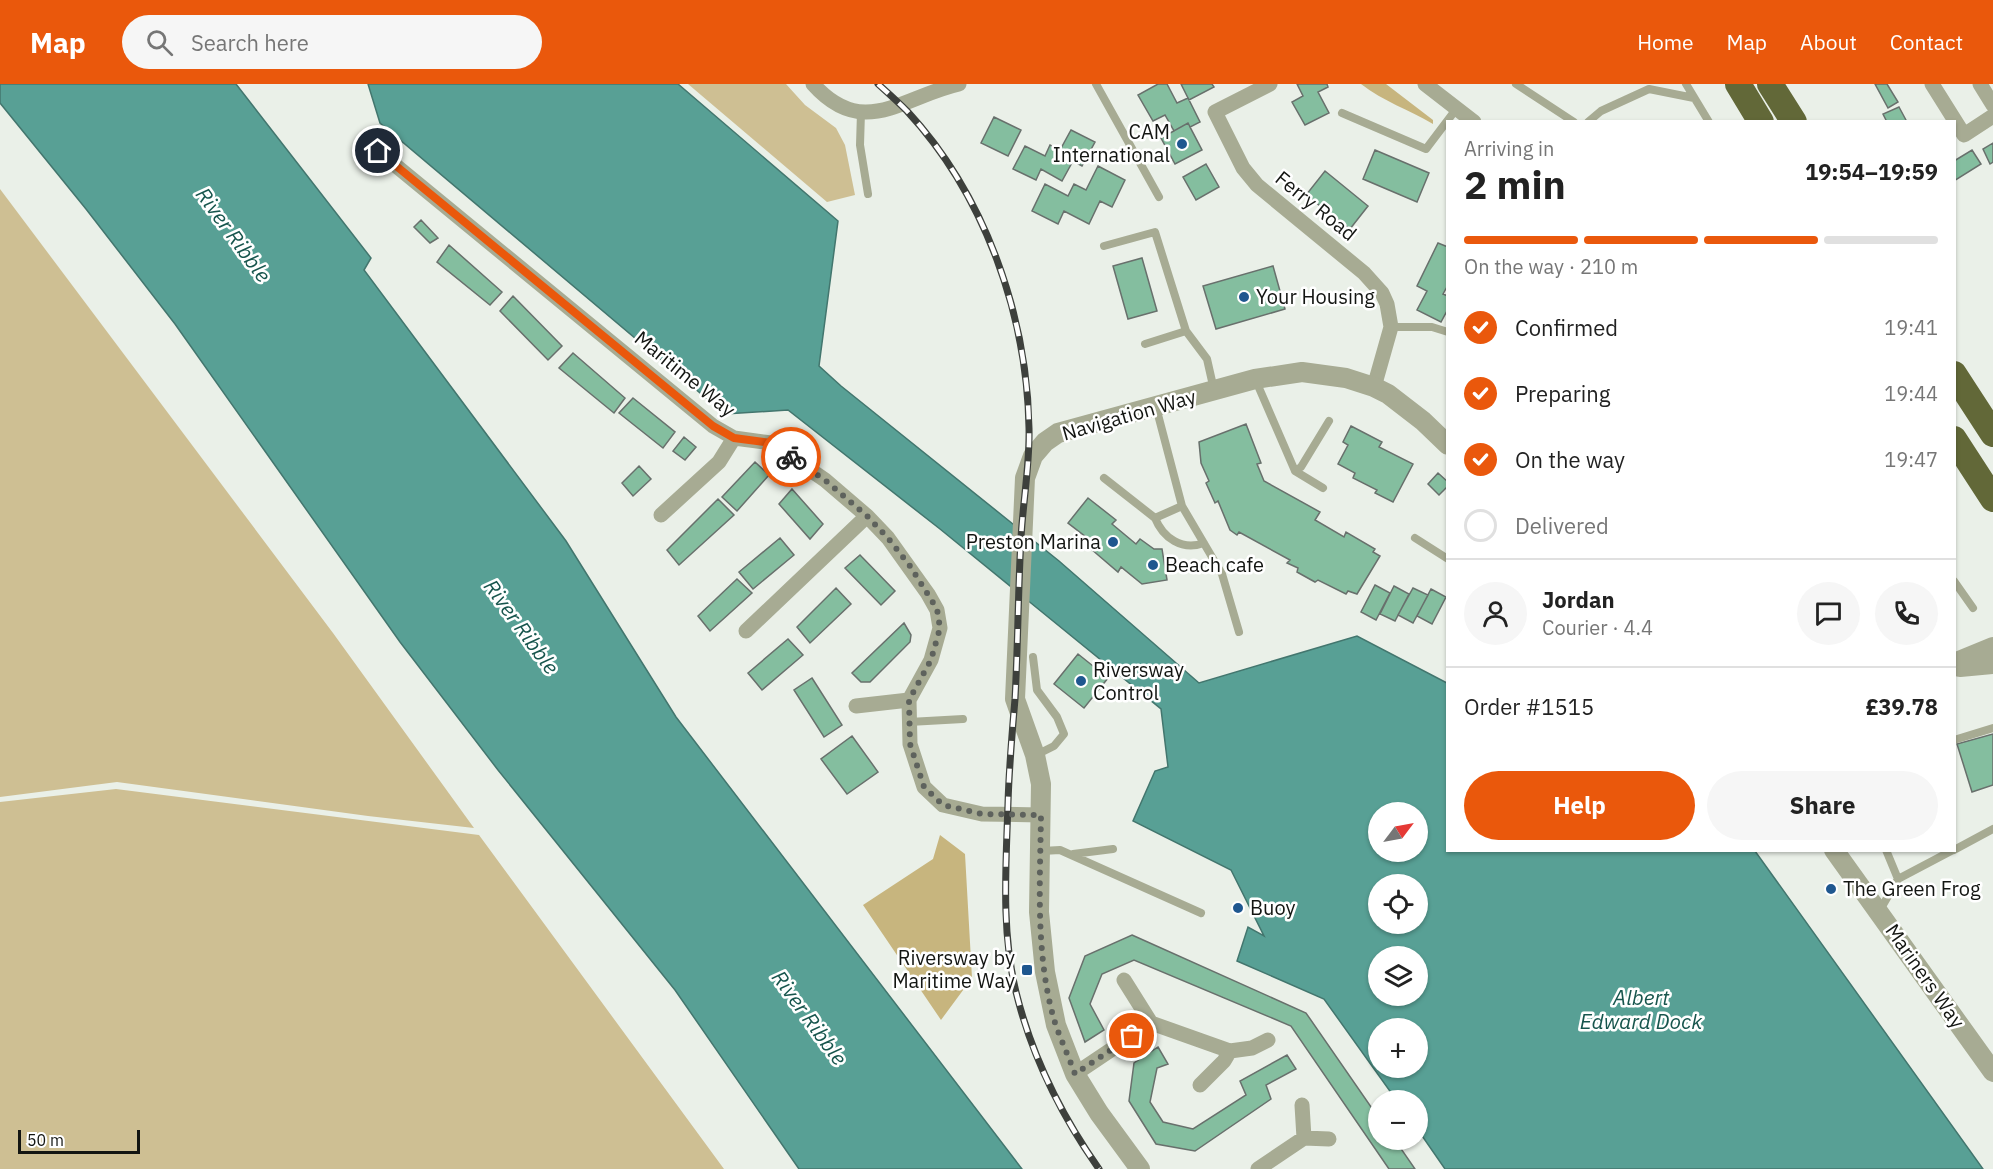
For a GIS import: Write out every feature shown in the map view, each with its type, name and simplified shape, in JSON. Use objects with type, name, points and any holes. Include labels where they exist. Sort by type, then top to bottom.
[{"type":"highway","points":[[1738,84],[1760,120]]},
{"type":"highway","points":[[1770,84],[1793,120]]},
{"type":"highway","points":[[1956,377],[1993,434]]},
{"type":"highway","points":[[1956,442],[1993,499]]},
{"type":"street","points":[[813,84],[834,105],[852,112],[875,112],[959,84]]},
{"type":"street","name":"Ferry Road","points":[[1270,84],[1215,112],[1244,168],[1257,185],[1375,283],[1387,304],[1391,327]]},
{"type":"street","points":[[1425,84],[1472,120]]},
{"type":"street","points":[[1932,84],[1955,120]]},
{"type":"street","points":[[1980,84],[1993,105]]},
{"type":"street","points":[[1956,122],[1964,135],[1993,116]]},
{"type":"street","name":"Maritime Way","points":[[378,151],[713,426],[734,438],[771,443],[825,480],[867,516],[910,566],[937,609],[940,628],[931,660],[909,700],[910,744],[924,787],[943,805],[982,814],[1041,815]]},
{"type":"street","points":[[1374,387],[1391,327]]},
{"type":"street","name":"Navigation Way","points":[[1140,1169],[1099,1113],[1075,1074],[1056,1025],[1045,972],[1039,912],[1041,784],[1035,755],[1015,699],[1022,507],[1028,465],[1045,442],[1058,433],[1256,379],[1302,372],[1346,378],[1374,387],[1400,402],[1446,444]]},
{"type":"street","points":[[661,515],[718,462],[734,438]]},
{"type":"street","points":[[746,631],[867,516]]},
{"type":"street","points":[[1956,662],[1993,647]]},
{"type":"street","points":[[1956,668],[1993,664]]},
{"type":"street","points":[[856,706],[909,700]]},
{"type":"street","name":"Mariners Way","points":[[1835,852],[1993,1072]]},
{"type":"street","points":[[1124,980],[1151,1023],[1230,1051],[1252,1048],[1268,1040]]},
{"type":"street","points":[[1075,1074],[1151,1023]]},
{"type":"street","points":[[1200,1085],[1224,1061],[1230,1051]]},
{"type":"street","points":[[1302,1105],[1304,1138]]},
{"type":"street","points":[[1258,1169],[1304,1138],[1329,1139]]},
{"type":"lane","points":[[1096,84],[1160,197]]},
{"type":"lane","points":[[1516,84],[1571,120]]},
{"type":"lane","points":[[1686,84],[1708,120]]},
{"type":"lane","points":[[1590,120],[1601,111],[1649,89],[1694,98]]},
{"type":"lane","points":[[1448,120],[1457,108]]},
{"type":"lane","points":[[861,112],[860,145],[868,194]]},
{"type":"lane","points":[[1342,113],[1426,149],[1446,123]]},
{"type":"lane","points":[[1104,246],[1155,232],[1186,331],[1207,359],[1214,390]]},
{"type":"lane","points":[[1391,327],[1432,327],[1446,331]]},
{"type":"lane","points":[[1145,344],[1186,331]]},
{"type":"lane","points":[[1256,379],[1295,471],[1323,488]]},
{"type":"lane","points":[[1156,407],[1182,506],[1222,574],[1239,632]]},
{"type":"lane","points":[[1295,471],[1300,467],[1329,421]]},
{"type":"lane","points":[[1104,478],[1155,518],[1158,526],[1172,541],[1194,546],[1204,543]]},
{"type":"lane","points":[[1155,518],[1182,506]]},
{"type":"lane","points":[[1415,538],[1446,559]]},
{"type":"lane","points":[[1956,584],[1973,608]]},
{"type":"lane","points":[[1033,657],[1037,690],[1057,717],[1064,734],[1054,746],[1035,755]]},
{"type":"lane","points":[[909,722],[963,719]]},
{"type":"lane","points":[[1956,739],[1993,728]]},
{"type":"lane","points":[[1956,849],[1993,829]]},
{"type":"lane","points":[[1071,855],[1113,849]]},
{"type":"lane","points":[[1041,851],[1060,850],[1201,913]]},
{"type":"lane","points":[[1887,852],[1898,879]]},
{"type":"lane","points":[[1880,912],[1898,879],[1950,852]]},
{"type":"shaded area","points":[[688,84],[786,84],[805,105],[836,128],[845,145],[855,195],[827,202]]},
{"type":"shaded area","points":[[1361,84],[1386,84],[1433,120],[1433,124],[1378,96]]},
{"type":"shaded area","points":[[0,189],[333,633],[474,828],[117,782],[0,797]]},
{"type":"shaded area","points":[[116,789],[479,835],[724,1169],[0,1169],[0,802]]},
{"type":"shaded area","points":[[940,835],[965,854],[972,978],[941,1020],[863,905],[933,859]]},
{"type":"water","name":"River Ribble","points":[[0,84],[236,84],[371,258],[364,270],[566,541],[676,717],[1022,1169],[799,1169],[675,990],[498,770],[400,642],[175,324],[0,103]]},
{"type":"water","name":"Albert Edward Dock","points":[[368,84],[678,84],[838,221],[819,366],[841,386],[1059,561],[1199,683],[1357,636],[1446,682],[1446,852],[1756,852],[1983,1169],[1445,1169],[1428,1144],[1428,1090],[1389,1090],[1381,1078],[1428,1078],[1428,1018],[1368,1018],[1368,1060],[1324,999],[1237,961],[1248,927],[1264,936],[1231,870],[1133,821],[1155,771],[1168,767],[1161,709],[940,529],[788,410],[725,414],[380,123]]},
{"type":"building","points":[[1158,84],[1167,84],[1177,103],[1188,98],[1200,122],[1190,127],[1202,150],[1175,164],[1161,138],[1174,131],[1165,115],[1153,121],[1138,95]]},
{"type":"building","points":[[1181,84],[1212,84],[1214,87],[1189,100]]},
{"type":"building","points":[[1297,84],[1327,84],[1328,87],[1318,92],[1329,113],[1305,125],[1292,102],[1303,96]]},
{"type":"building","points":[[1875,84],[1887,84],[1898,102],[1888,108]]},
{"type":"building","points":[[1899,107],[1906,120],[1886,120],[1883,114]]},
{"type":"building","points":[[994,117],[1021,130],[1008,156],[981,143]]},
{"type":"building","name":"CAM International","points":[[1188,123],[1202,150],[1175,164],[1161,138]]},
{"type":"building","points":[[1071,130],[1095,142],[1082,166],[1073,161],[1062,181],[1041,169],[1036,180],[1013,169],[1025,146],[1045,156],[1050,145],[1060,150]]},
{"type":"building","points":[[1993,143],[1993,162],[1990,164],[1983,149]]},
{"type":"building","points":[[1375,150],[1429,173],[1417,202],[1363,179]]},
{"type":"building","points":[[1972,150],[1981,164],[1956,180],[1956,160]]},
{"type":"building","points":[[1206,164],[1219,187],[1196,200],[1183,177]]},
{"type":"building","points":[[1098,166],[1125,180],[1112,207],[1100,201],[1089,224],[1064,211],[1058,224],[1032,211],[1045,184],[1068,196],[1074,184],[1086,190]]},
{"type":"building","points":[[1325,171],[1368,206],[1350,229],[1306,195]]},
{"type":"building","points":[[421,220],[438,238],[430,243],[414,227]]},
{"type":"building","points":[[1438,243],[1446,246],[1446,289],[1443,294],[1446,295],[1446,313],[1441,322],[1417,310],[1427,291],[1417,286]]},
{"type":"building","points":[[449,245],[502,292],[490,305],[437,262]]},
{"type":"building","points":[[1142,258],[1157,311],[1128,319],[1113,266]]},
{"type":"building","name":"Your Housing","points":[[1273,266],[1285,309],[1216,329],[1203,286]]},
{"type":"building","points":[[513,296],[562,346],[548,360],[500,311]]},
{"type":"building","points":[[573,353],[625,398],[614,413],[559,368]]},
{"type":"building","points":[[633,398],[675,432],[663,448],[619,413]]},
{"type":"building","points":[[1246,424],[1261,463],[1257,464],[1264,481],[1320,512],[1315,520],[1344,537],[1346,532],[1375,549],[1373,552],[1380,556],[1357,594],[1348,591],[1346,594],[1318,580],[1315,582],[1297,572],[1298,568],[1287,563],[1290,560],[1239,532],[1237,535],[1230,530],[1218,501],[1215,503],[1206,483],[1209,481],[1201,463],[1199,442]]},
{"type":"building","points":[[1351,426],[1382,442],[1379,447],[1413,464],[1393,502],[1375,493],[1377,490],[1353,478],[1355,473],[1338,464],[1348,445],[1343,442]]},
{"type":"building","points":[[684,437],[696,447],[685,460],[673,451]]},
{"type":"building","points":[[755,462],[769,475],[737,511],[722,497]]},
{"type":"building","points":[[639,466],[651,479],[633,496],[622,483]]},
{"type":"building","points":[[1438,473],[1446,480],[1446,488],[1439,495],[1428,484]]},
{"type":"building","points":[[792,489],[823,524],[810,539],[779,504]]},
{"type":"building","name":"Preston Marina","points":[[1088,498],[1116,520],[1112,524],[1136,544],[1140,539],[1154,549],[1162,549],[1167,580],[1142,584],[1121,567],[1118,572],[1091,549],[1095,544],[1068,523]]},
{"type":"building","points":[[718,499],[734,515],[679,565],[667,550]]},
{"type":"building","points":[[780,538],[794,555],[753,589],[739,572]]},
{"type":"building","points":[[860,555],[895,591],[881,605],[845,568]]},
{"type":"building","points":[[737,579],[752,593],[710,631],[698,616]]},
{"type":"building","points":[[1375,585],[1390,593],[1376,620],[1361,612]]},
{"type":"building","points":[[1394,586],[1409,594],[1395,621],[1380,614]]},
{"type":"building","points":[[836,588],[851,604],[810,643],[797,627]]},
{"type":"building","points":[[1413,588],[1428,595],[1413,623],[1398,615]]},
{"type":"building","points":[[1431,589],[1446,597],[1432,624],[1417,616]]},
{"type":"building","points":[[904,623],[911,635],[910,642],[870,682],[861,682],[852,673]]},
{"type":"building","points":[[788,639],[803,655],[762,690],[748,673]]},
{"type":"building","name":"Riversway Control","points":[[1078,654],[1108,678],[1084,708],[1054,684]]},
{"type":"building","points":[[812,678],[842,725],[824,737],[794,690]]},
{"type":"building","points":[[1993,734],[1993,785],[1972,792],[1957,744]]},
{"type":"building","points":[[852,736],[878,772],[847,794],[821,759]]},
{"type":"building","points":[[1132,935],[1306,1013],[1368,1103],[1368,1138],[1291,1026],[1134,960],[1102,974],[1090,1004],[1104,1030],[1085,1042],[1069,998],[1085,956]]},
{"type":"building","points":[[1158,1047],[1168,1064],[1157,1068],[1150,1102],[1163,1122],[1193,1129],[1246,1095],[1240,1081],[1287,1055],[1296,1069],[1266,1085],[1271,1099],[1195,1151],[1156,1144],[1129,1101],[1134,1063]]},
{"type":"building","points":[[1376,1150],[1402,1150],[1415,1169],[1389,1169]]},
{"type":"railway","points":[[878,84],[907,111],[935,144],[959,180],[979,218],[996,259],[1010,300],[1020,343],[1026,385],[1029,442],[1021,538],[1015,699],[1008,790],[1006,851],[1008,945],[1016,992],[1039,1062],[1072,1128],[1099,1169]]},
{"type":"way so far","points":[[791,457],[825,480],[867,516],[910,566],[937,609],[940,628],[931,660],[909,700],[910,744],[924,787],[943,805],[982,814],[1041,815],[1039,912],[1045,972],[1056,1025],[1075,1074],[1132,1036]]},
{"type":"place","name":"CAM International","points":[[1182,144]]},
{"type":"place","name":"Your Housing","points":[[1244,297]]},
{"type":"place","name":"Preston Marina","points":[[1113,542]]},
{"type":"place","name":"Beach cafe","points":[[1153,565]]},
{"type":"place","name":"Riversway Control","points":[[1081,681]]},
{"type":"place","name":"The Green Frog","points":[[1831,889]]},
{"type":"place","name":"Buoy","points":[[1238,908]]},
{"type":"place","name":"Riversway by Maritime Way","points":[[1027,970]]},
{"type":"route","points":[[378,151],[713,426],[734,438],[771,443],[791,457]]}]
